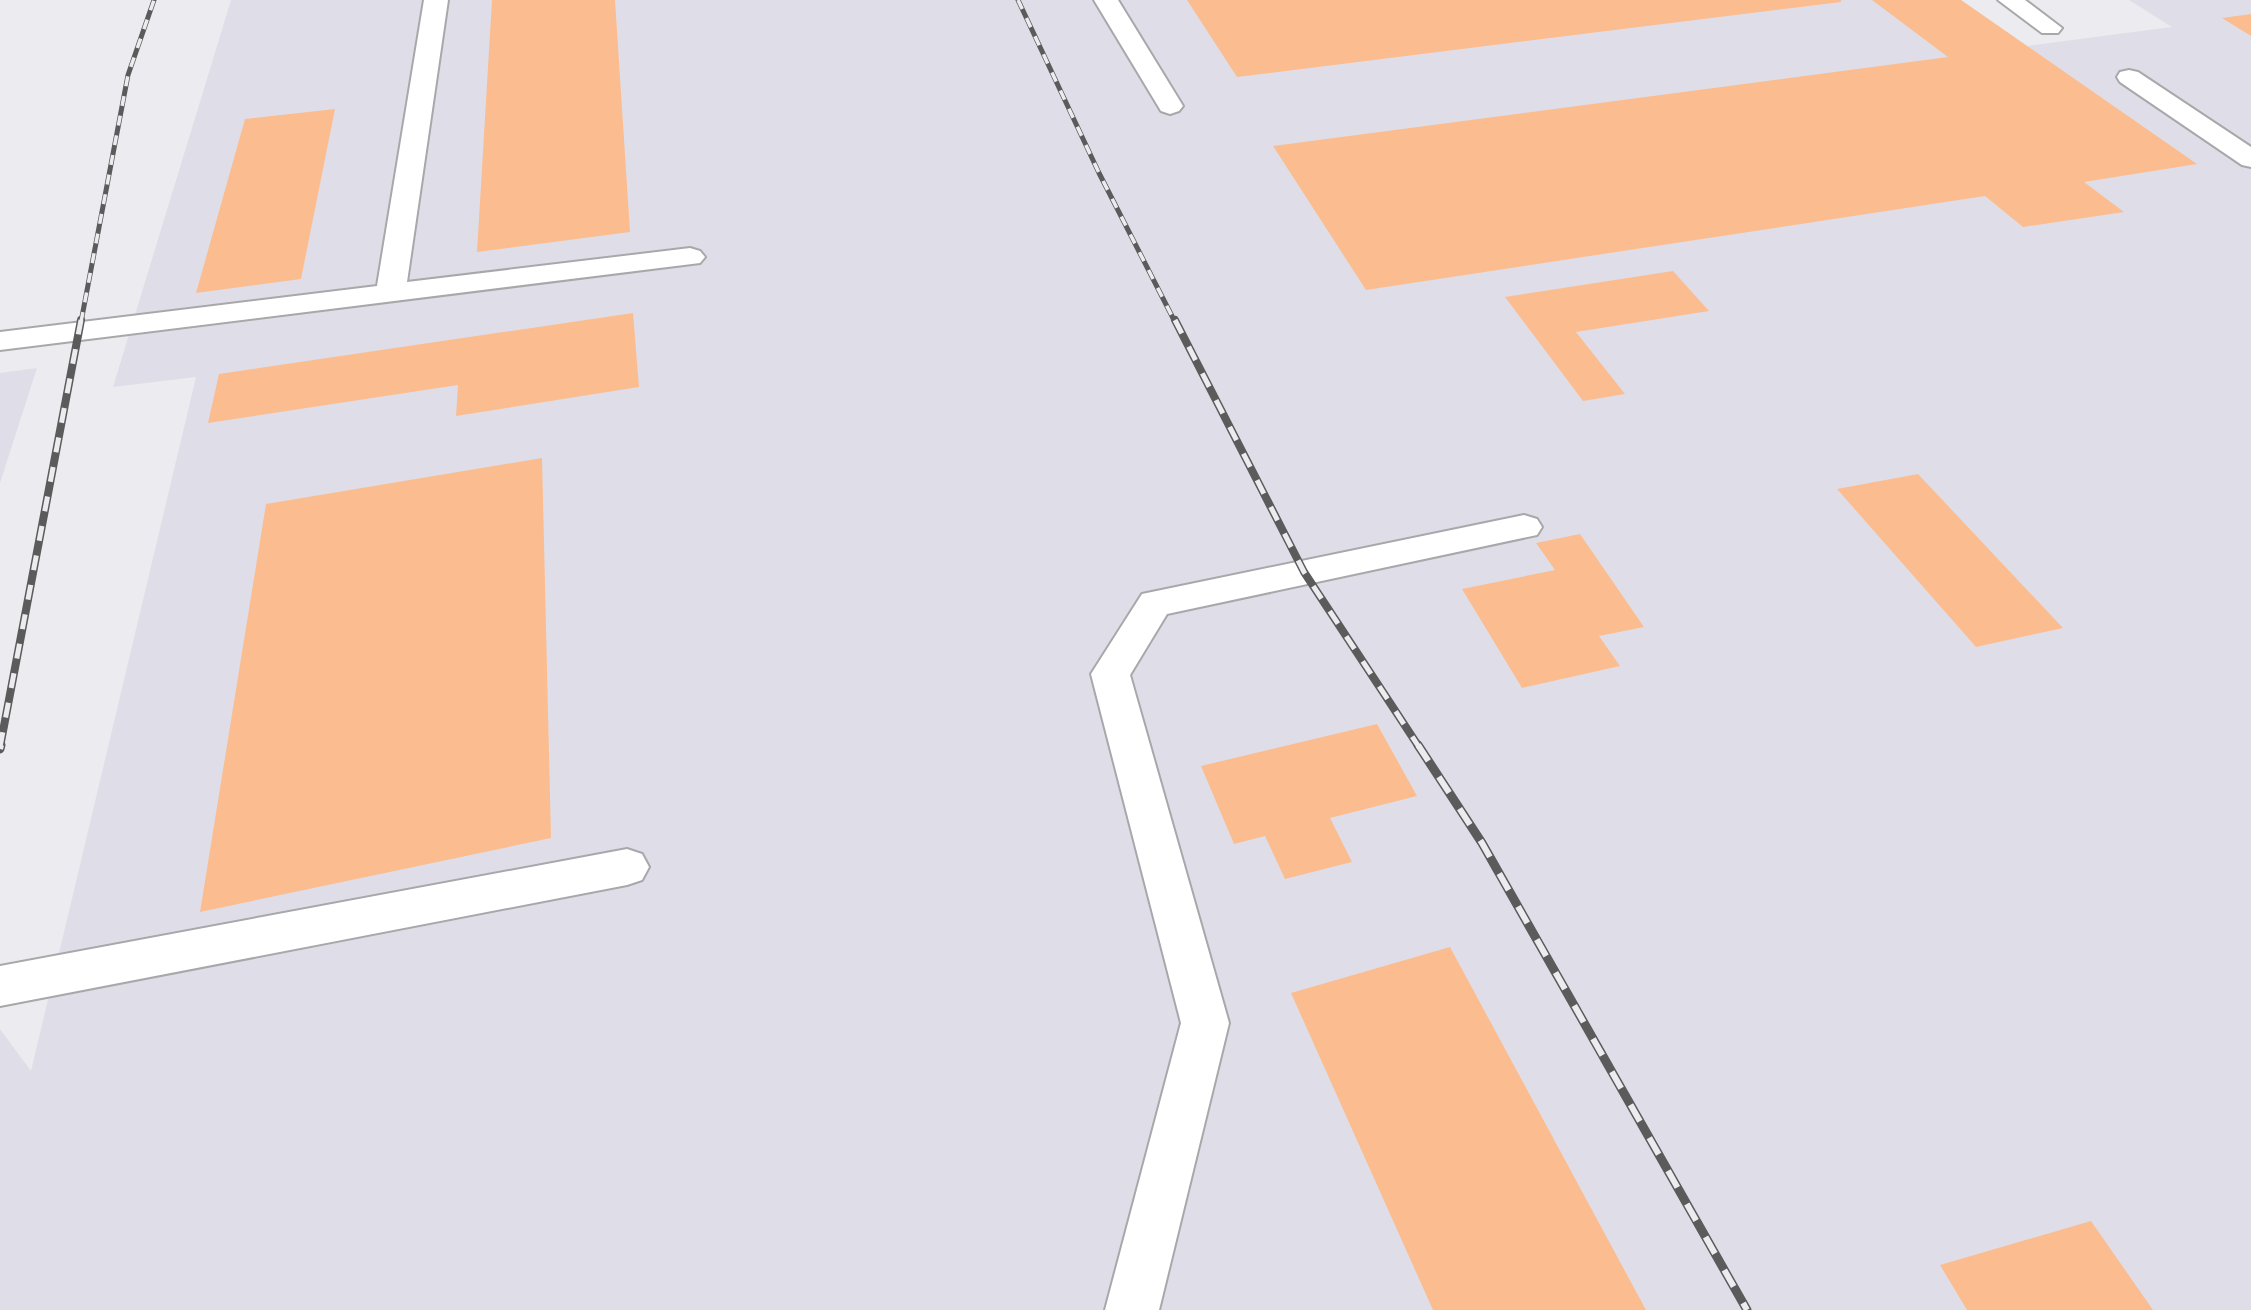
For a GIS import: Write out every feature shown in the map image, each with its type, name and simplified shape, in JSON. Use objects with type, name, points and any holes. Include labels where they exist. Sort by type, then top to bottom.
[{"type":"lane","points":[[391,292],[436,0]]},
{"type":"lane","points":[[1106,0],[1170,106]]},
{"type":"lane","points":[[2010,0],[2050,28]]},
{"type":"lane","points":[[2129,77],[2251,159]]},
{"type":"lane","points":[[0,341],[690,257]]},
{"type":"lane","points":[[1132,1310],[1205,1023],[1110,674],[1155,603],[1524,527]]},
{"type":"lane","points":[[0,986],[627,867]]},
{"type":"shaded area","points":[[231,0],[1961,0],[2027,46],[2172,27],[2129,0],[2251,0],[2251,1310],[0,1310],[0,1029],[31,1071],[196,377],[113,387]]},
{"type":"shaded area","points":[[37,368],[0,483],[0,373]]},
{"type":"building","points":[[492,0],[615,0],[630,232],[477,252]]},
{"type":"building","points":[[1187,0],[1841,0],[1841,2],[1237,77]]},
{"type":"building","points":[[1872,0],[1961,0],[2197,164],[2084,182],[2124,212],[2023,227],[1985,196],[1366,290],[1273,146],[1948,57]]},
{"type":"building","points":[[2251,14],[2251,36],[2222,18]]},
{"type":"building","points":[[335,109],[301,279],[196,293],[245,119]]},
{"type":"building","points":[[1673,271],[1709,311],[1576,332],[1625,394],[1583,401],[1505,297]]},
{"type":"building","points":[[633,313],[639,387],[456,416],[458,385],[208,423],[219,374]]},
{"type":"building","points":[[542,458],[551,838],[200,912],[266,504]]},
{"type":"building","points":[[1918,474],[2063,628],[1976,647],[1837,489]]},
{"type":"building","points":[[1580,534],[1644,627],[1599,636],[1620,666],[1522,688],[1462,589],[1555,570],[1536,543]]},
{"type":"building","points":[[1377,724],[1417,796],[1330,818],[1352,862],[1285,879],[1265,836],[1234,844],[1201,766]]},
{"type":"building","points":[[1450,947],[1646,1310],[1433,1310],[1291,993]]},
{"type":"building","points":[[2091,1221],[2153,1310],[1967,1310],[1940,1265]]},
{"type":"railway","points":[[81,322],[128,75],[154,0]]},
{"type":"railway","points":[[1018,0],[1099,173],[1175,322]]},
{"type":"railway","points":[[0,747],[81,320]]},
{"type":"railway","points":[[1175,320],[1304,572],[1419,747]]},
{"type":"railway","points":[[0,749],[1,745]]},
{"type":"railway","points":[[1418,745],[1482,843],[1747,1310]]}]
